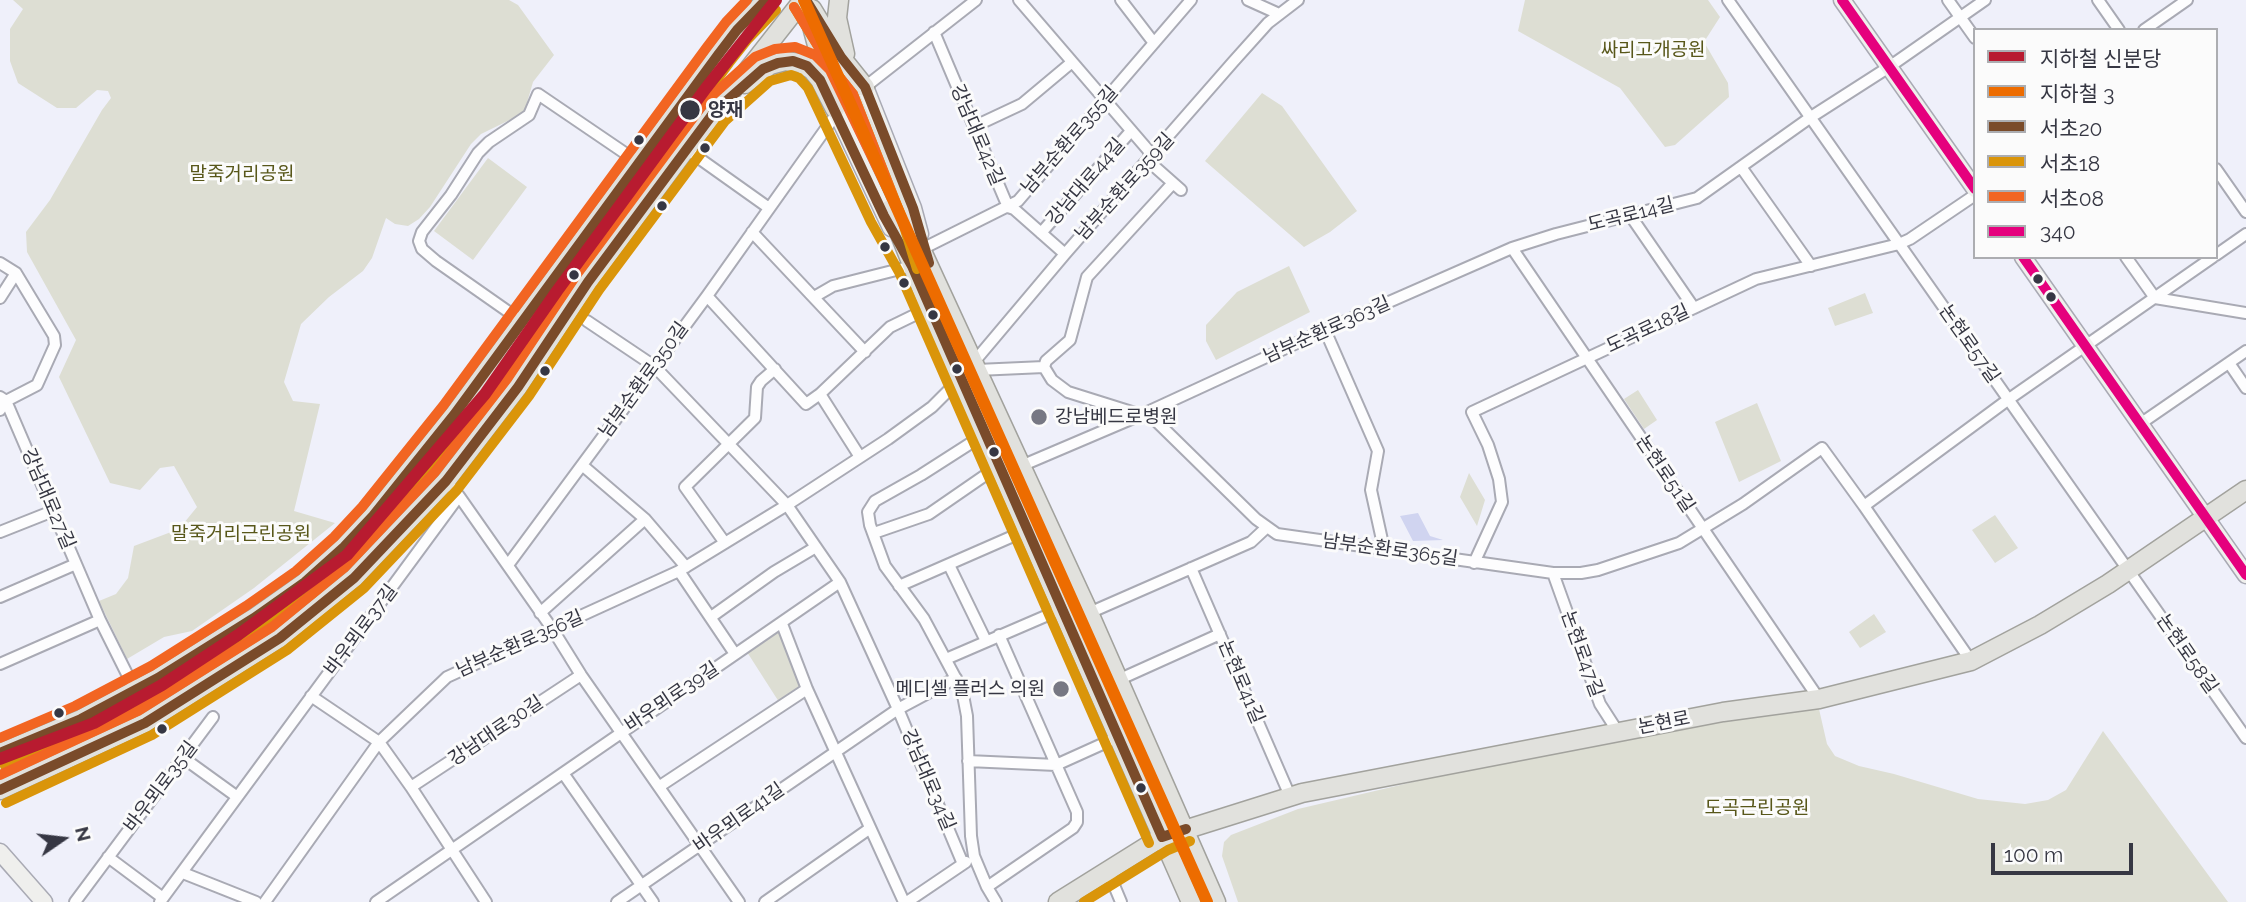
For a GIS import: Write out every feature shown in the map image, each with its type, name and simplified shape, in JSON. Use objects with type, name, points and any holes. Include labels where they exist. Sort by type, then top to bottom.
[{"type":"main road","points":[[737,30],[751,0]]},
{"type":"main road","points":[[0,753],[81,719],[135,690],[254,618],[305,582],[344,547],[373,516],[454,415],[737,30],[766,0]]},
{"type":"main road","points":[[805,0],[841,57],[845,100]]},
{"type":"main road","points":[[805,0],[810,25],[898,204],[921,266],[976,366],[1186,829],[1216,902]]},
{"type":"main road","points":[[0,790],[145,723],[280,638],[354,578],[446,481],[518,387],[588,282],[686,149],[805,0]]},
{"type":"main road","points":[[839,0],[837,18],[842,45],[845,100]]},
{"type":"main road","points":[[1842,0],[1973,186]]},
{"type":"main road","points":[[715,111],[764,69],[778,63],[800,63],[812,70],[845,100],[913,208],[924,247],[921,266],[929,308],[1191,902]]},
{"type":"main road","points":[[2024,259],[2246,575]]},
{"type":"main road","name":"논현로","points":[[1058,902],[1162,837],[1290,796],[1723,712],[1819,699],[1971,661],[2040,625],[2246,490]]},
{"type":"main road","points":[[2,859],[44,902]]},
{"type":"street","name":"남부순환로350길","points":[[508,565],[707,296],[845,100],[976,0]]},
{"type":"street","name":"강남대로44길","points":[[1019,0],[1152,158],[1155,167],[1177,187],[1087,277],[1070,340],[1046,361],[1044,367]]},
{"type":"street","points":[[1121,0],[1154,43]]},
{"type":"street","name":"남부순환로355길","points":[[924,247],[1018,201],[1191,0]]},
{"type":"street","points":[[1248,0],[1279,14]]},
{"type":"street","name":"남부순환로359길","points":[[976,366],[1065,254],[1152,158],[1233,62],[1279,14],[1298,0]]},
{"type":"street","name":"논현로57길","points":[[1728,0],[2129,569]]},
{"type":"street","points":[[1948,0],[1973,35]]},
{"type":"street","name":"도곡로14길","points":[[1513,248],[1697,198],[1811,117],[1985,0]]},
{"type":"street","points":[[2098,0],[2118,28]]},
{"type":"street","points":[[2147,28],[2187,0]]},
{"type":"street","name":"강남대로42길","points":[[934,32],[1008,207],[1014,209],[1065,254]]},
{"type":"street","points":[[973,127],[1022,104],[1070,63]]},
{"type":"street","points":[[523,322],[436,261],[422,249],[419,241],[422,232],[451,195],[478,153],[489,142],[528,115],[538,94],[638,162]]},
{"type":"street","name":"강남대로44길","points":[[1041,233],[1130,131]]},
{"type":"street","points":[[686,149],[769,208]]},
{"type":"street","points":[[1741,167],[1811,266]]},
{"type":"street","points":[[2218,172],[2246,212]]},
{"type":"street","name":"도곡로18길","points":[[1474,563],[1502,502],[1499,479],[1489,445],[1472,412],[1756,279],[1899,244],[1973,196]]},
{"type":"street","points":[[1630,215],[1694,308]]},
{"type":"street","points":[[752,232],[865,352]]},
{"type":"street","points":[[2218,254],[2246,234]]},
{"type":"street","name":"남부순환로363길","points":[[1021,466],[1513,248]]},
{"type":"street","name":"논현로51길","points":[[1513,248],[1819,699]]},
{"type":"street","points":[[2127,259],[2155,298],[2246,313]]},
{"type":"street","points":[[1971,661],[1864,506],[2009,400],[2211,259]]},
{"type":"street","points":[[0,263],[16,273],[54,336],[55,345],[37,385],[2,403]]},
{"type":"street","points":[[814,298],[833,286],[921,266]]},
{"type":"street","points":[[0,298],[16,273]]},
{"type":"street","points":[[707,296],[806,404],[890,327],[929,308]]},
{"type":"street","name":"강남대로34길","points":[[587,321],[654,366],[787,505],[840,582],[898,709],[963,864]]},
{"type":"street","points":[[1325,330],[1378,451],[1371,490],[1384,550]]},
{"type":"street","points":[[2140,424],[2246,351]]},
{"type":"street","points":[[2229,363],[2246,388]]},
{"type":"street","points":[[976,366],[1044,367],[1052,380],[1068,393],[1154,419],[1266,528],[1251,542],[1089,613]]},
{"type":"street","points":[[724,543],[685,487],[755,418],[757,387],[775,369]]},
{"type":"street","name":"남부순환로356길","points":[[265,902],[379,742],[447,677],[682,569],[860,457],[932,407],[961,378]]},
{"type":"street","points":[[820,394],[860,457]]},
{"type":"street","name":"강남대로27길","points":[[2,403],[100,620],[135,690]]},
{"type":"street","points":[[985,434],[875,501],[868,512],[885,566],[924,619],[962,690],[967,716],[974,856],[996,902]]},
{"type":"street","name":"남부순환로365길","points":[[1266,528],[1278,534],[1474,563],[1553,573],[1581,573],[1598,570],[1679,543],[1743,505],[1822,448],[1864,506]]},
{"type":"street","points":[[582,465],[645,519],[682,569],[735,654]]},
{"type":"street","points":[[874,533],[929,514],[1000,465]]},
{"type":"street","points":[[446,481],[554,630],[581,675],[739,902]]},
{"type":"street","name":"바우뫼로37길","points":[[161,900],[459,496]]},
{"type":"street","points":[[0,533],[53,511]]},
{"type":"street","points":[[540,613],[645,519]]},
{"type":"street","points":[[899,586],[1027,530]]},
{"type":"street","points":[[711,617],[774,572],[816,547]]},
{"type":"street","name":"강남대로27길","points":[[0,597],[76,564]]},
{"type":"street","points":[[950,565],[986,641]]},
{"type":"street","name":"논현로41길","points":[[1191,568],[1290,796]]},
{"type":"street","name":"논현로58길","points":[[2129,569],[2166,627],[2246,738]]},
{"type":"street","name":"논현로47길","points":[[1553,573],[1600,704],[1618,732]]},
{"type":"street","name":"바우뫼로39길","points":[[376,902],[840,582]]},
{"type":"street","points":[[946,659],[1062,609]]},
{"type":"street","points":[[0,664],[100,620]]},
{"type":"street","points":[[782,624],[807,689],[869,829],[906,902],[974,856]]},
{"type":"street","points":[[1118,680],[1220,634]]},
{"type":"street","points":[[987,887],[1073,828],[1077,822],[1077,812],[999,635]]},
{"type":"street","name":"강남대로30길","points":[[411,787],[581,675]]},
{"type":"street","name":"바우뫼로41길","points":[[617,902],[898,709],[956,678]]},
{"type":"street","points":[[660,786],[807,689]]},
{"type":"street","name":"바우뫼로37길","points":[[311,696],[379,742]]},
{"type":"street","name":"바우뫼로35길","points":[[75,902],[213,717]]},
{"type":"street","points":[[968,761],[1056,765],[1118,737]]},
{"type":"street","points":[[379,742],[486,902]]},
{"type":"street","points":[[182,757],[236,796]]},
{"type":"street","points":[[564,773],[653,902]]},
{"type":"street","points":[[765,902],[869,829]]},
{"type":"street","points":[[108,857],[161,900]]},
{"type":"street","points":[[1108,871],[1121,902]]},
{"type":"street","points":[[183,873],[256,902]]},
{"type":"green space","name":"말죽거리공원","points":[[13,0],[509,0],[518,5],[554,55],[533,82],[524,113],[481,134],[471,144],[430,207],[419,219],[408,226],[395,224],[386,218],[372,258],[363,271],[329,297],[301,324],[284,382],[293,401],[320,404],[294,511],[335,523],[254,588],[192,631],[164,637],[127,659],[99,601],[116,594],[128,578],[134,546],[179,529],[197,507],[174,466],[160,468],[140,490],[110,483],[59,377],[76,340],[27,252],[26,232],[50,200],[111,98],[108,91],[97,90],[76,108],[57,108],[18,83],[10,61],[10,29],[23,9]]},
{"type":"green space","name":"싸리고개공원","points":[[1525,0],[1708,0],[1720,17],[1704,42],[1728,83],[1729,97],[1675,145],[1665,147],[1620,88],[1518,31]]},
{"type":"green space","points":[[1262,93],[1282,106],[1357,211],[1330,232],[1304,247],[1205,161]]},
{"type":"green space","points":[[488,158],[527,187],[473,260],[434,231]]},
{"type":"green space","points":[[1289,266],[1310,312],[1216,360],[1206,341],[1206,325],[1237,292]]},
{"type":"green space","points":[[1865,293],[1873,313],[1835,326],[1828,308]]},
{"type":"green space","points":[[1638,390],[1657,420],[1644,429],[1624,399]]},
{"type":"green space","points":[[1757,403],[1781,461],[1739,482],[1715,422]]},
{"type":"green space","points":[[1469,473],[1485,500],[1477,526],[1460,497]]},
{"type":"green space","points":[[1995,515],[2018,548],[1995,563],[1972,530]]},
{"type":"green space","points":[[1874,614],[1886,632],[1860,648],[1849,632]]},
{"type":"green space","points":[[781,629],[803,687],[779,702],[747,652]]},
{"type":"green space","name":"도곡근린공원","points":[[1819,709],[1827,744],[1835,756],[1859,766],[1978,799],[2025,804],[2048,800],[2066,790],[2103,731],[2228,902],[1238,902],[1222,856],[1224,842],[1231,835],[1298,809],[1588,741],[1789,710]]},
{"type":"water","points":[[1418,513],[1430,536],[1443,540],[1413,541],[1400,516]]},
{"type":"tunnel","points":[[826,67],[839,98]]},
{"type":"metro line","name":"신분당","points":[[0,759],[94,723],[162,685],[238,635],[347,555],[485,394],[706,88],[776,0]]},
{"type":"metro line","name":"3","points":[[804,0],[1207,902]]},
{"type":"transit line","name":"서초08","points":[[0,738],[75,706],[151,666],[296,571],[334,537],[362,507],[443,406],[707,47],[747,0]]},
{"type":"transit line","name":"서초20","points":[[0,753],[81,719],[158,678],[254,618],[305,582],[344,547],[373,516],[454,415],[718,55],[737,30],[766,0]]},
{"type":"transit line","name":"서초20","points":[[806,0],[841,57],[865,87],[913,208],[929,263]]},
{"type":"transit line","name":"340","points":[[1842,0],[1973,186]]},
{"type":"transit line","name":"서초18","points":[[794,7],[829,64],[853,94],[900,213],[917,269]]},
{"type":"transit line","name":"서초08","points":[[0,775],[138,711],[272,627],[344,568],[435,472],[507,379],[577,274],[704,103],[755,57],[775,49],[795,47],[815,55],[830,70],[902,219],[853,94],[829,64],[794,7]]},
{"type":"transit line","name":"서초18","points":[[5,766],[88,731],[165,690],[261,630],[313,593],[354,557],[384,525],[465,424],[729,63],[776,10]]},
{"type":"transit line","name":"서초20","points":[[0,790],[145,723],[280,638],[354,578],[446,481],[518,387],[588,282],[715,111],[763,69],[793,61],[807,66],[820,80],[884,216],[912,266],[1162,837],[1186,829]]},
{"type":"transit line","name":"서초18","points":[[6,803],[152,735],[287,650],[364,588],[457,490],[529,396],[599,290],[725,121],[770,81],[791,75],[799,78],[808,88],[871,222],[899,272],[1149,843]]},
{"type":"transit line","name":"340","points":[[2024,259],[2246,575]]},
{"type":"transit line","name":"서초18","points":[[1084,902],[1168,850],[1190,841]]},
{"type":"place","name":"양재","points":[[690,110]]},
{"type":"place","name":"강남베드로병원","points":[[1039,417]]},
{"type":"place","name":"메디셀 플러스 의원","points":[[1061,689]]},
{"type":"park label","name":"말죽거리근린공원","points":[[241,534]]}]
